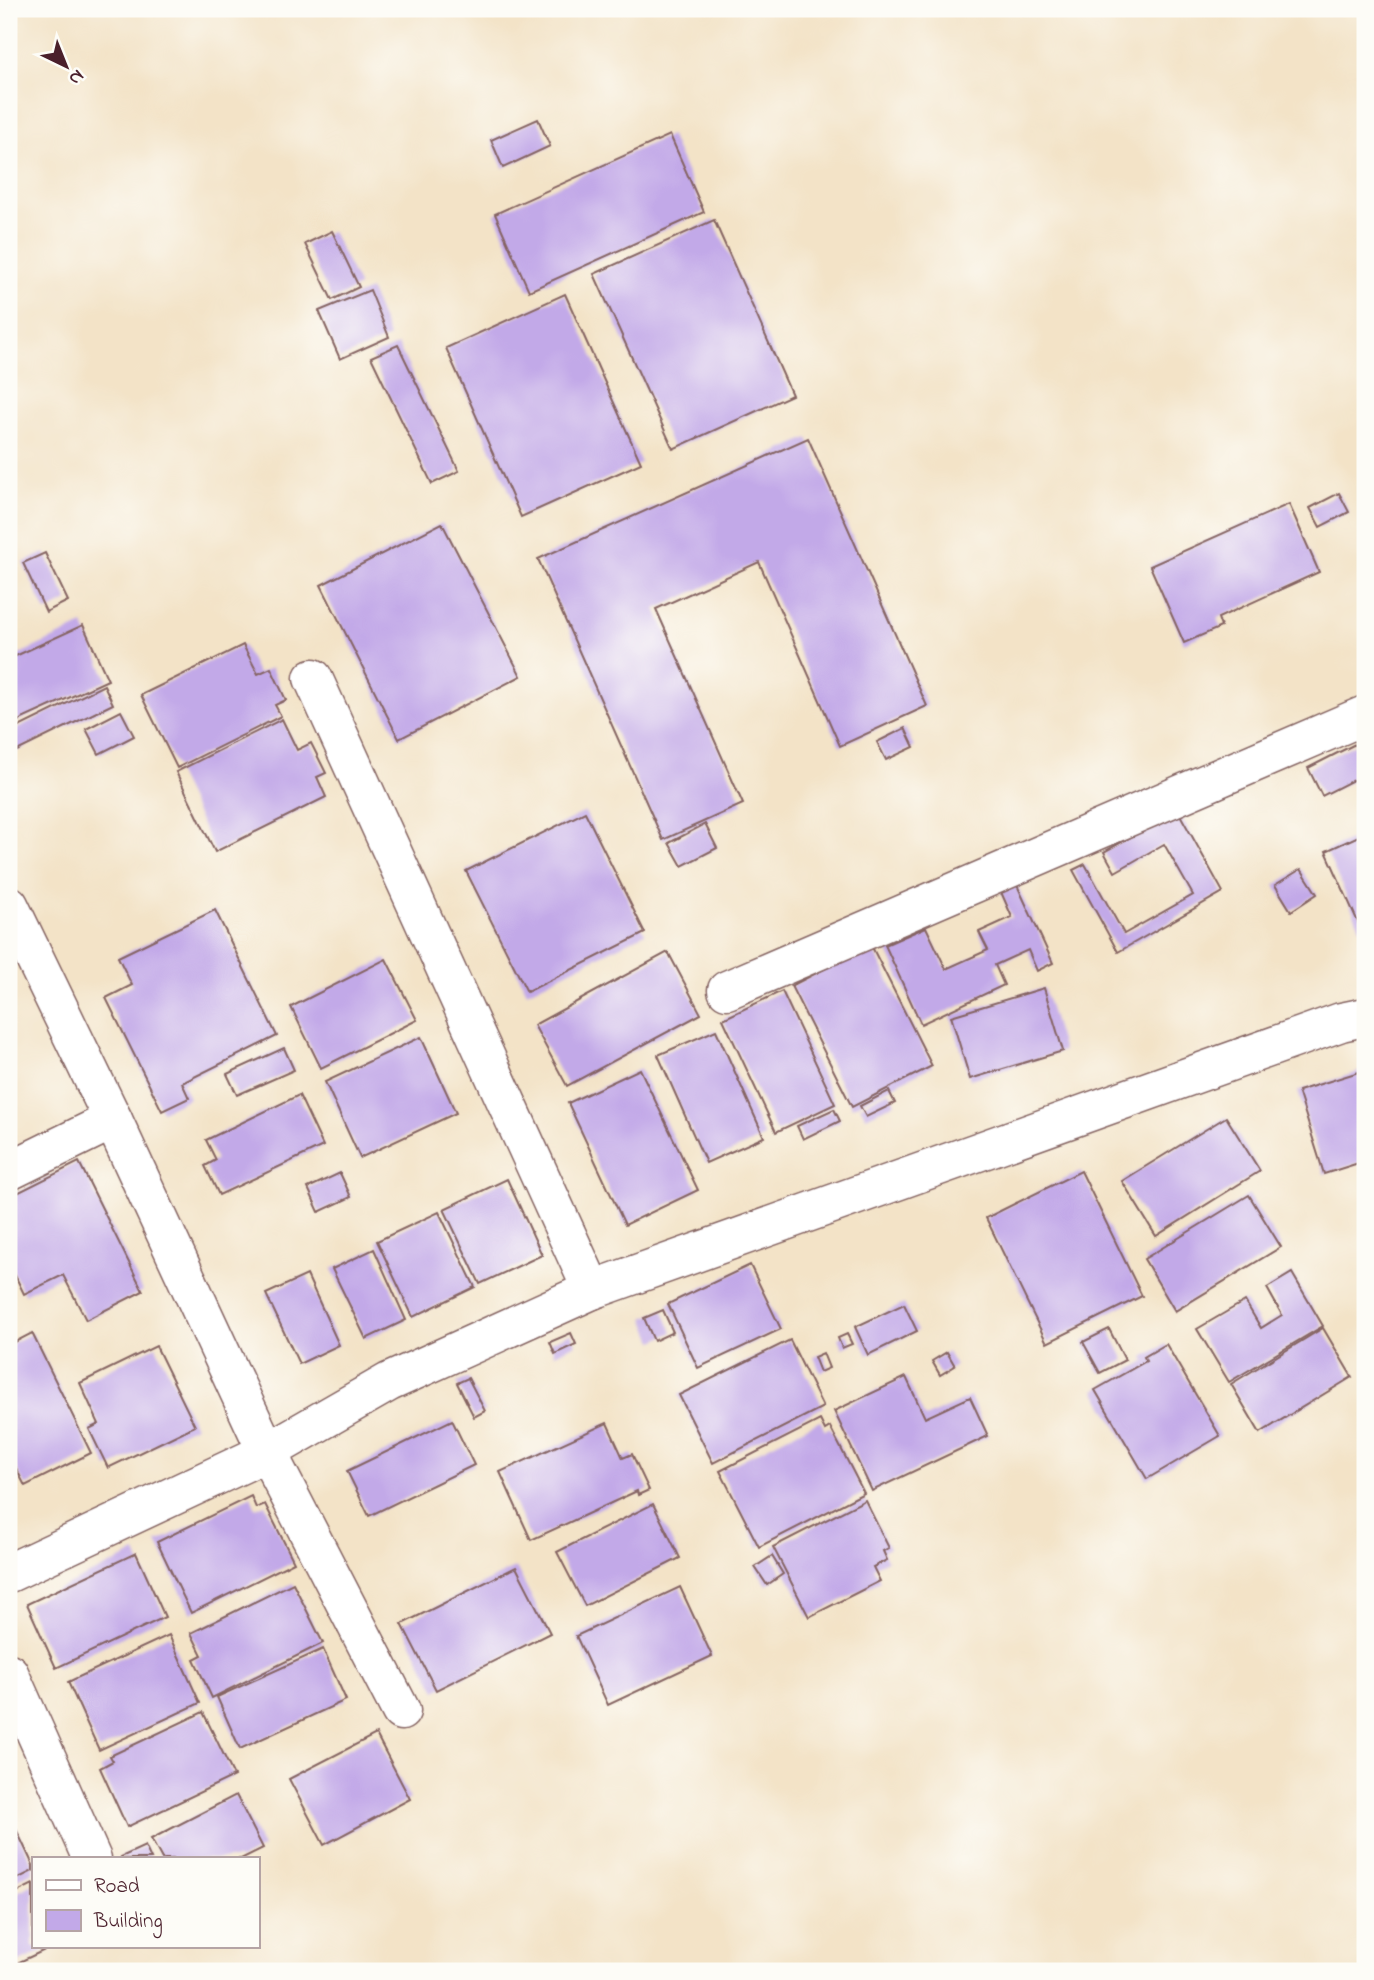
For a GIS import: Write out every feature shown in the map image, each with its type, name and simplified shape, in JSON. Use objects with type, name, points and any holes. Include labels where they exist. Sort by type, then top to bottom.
[{"type":"street","points":[[313,678],[592,1290]]},
{"type":"street","points":[[727,990],[1365,715]]},
{"type":"street","points":[[9,905],[113,1120],[267,1452],[401,1711]]},
{"type":"street","points":[[9,1573],[267,1452],[389,1382],[592,1290],[1341,1022],[1365,1017]]},
{"type":"street","points":[[9,1171],[113,1120]]},
{"type":"street","points":[[9,1673],[91,1857]]},
{"type":"building","points":[[538,119],[550,146],[503,168],[491,140]]},
{"type":"building","points":[[670,135],[704,212],[529,291],[495,214]]},
{"type":"building","points":[[714,220],[792,395],[673,449],[594,274]]},
{"type":"building","points":[[332,231],[359,287],[332,300],[305,244]]},
{"type":"building","points":[[370,290],[389,337],[340,359],[319,311]]},
{"type":"building","points":[[565,294],[641,463],[521,517],[446,348]]},
{"type":"building","points":[[398,345],[459,471],[432,484],[371,357]]},
{"type":"building","points":[[808,438],[927,706],[840,746],[759,562],[656,609],[743,804],[663,840],[538,559]]},
{"type":"building","points":[[1339,493],[1349,512],[1320,527],[1310,508]]},
{"type":"building","points":[[1289,504],[1319,572],[1218,618],[1221,627],[1184,643],[1150,566]]},
{"type":"building","points":[[442,523],[521,676],[399,739],[321,585]]},
{"type":"building","points":[[45,553],[68,601],[46,612],[23,563]]},
{"type":"building","points":[[83,625],[108,680],[18,721],[14,712],[9,714],[9,659]]},
{"type":"building","points":[[243,645],[258,674],[271,668],[286,700],[275,705],[281,716],[177,768],[141,695]]},
{"type":"building","points":[[104,685],[113,704],[17,751],[14,746],[9,748],[9,722],[11,721],[15,729]]},
{"type":"building","points":[[121,711],[134,736],[99,754],[86,729]]},
{"type":"building","points":[[282,719],[297,750],[311,743],[326,773],[317,777],[326,797],[215,852],[176,772]]},
{"type":"building","points":[[905,728],[914,747],[886,760],[877,742]]},
{"type":"building","points":[[1365,739],[1365,774],[1322,796],[1308,768]]},
{"type":"building","points":[[1178,811],[1223,892],[1118,952],[1073,870],[1085,864],[1124,934],[1193,895],[1164,844],[1115,872],[1104,852]]},
{"type":"building","points":[[585,812],[645,933],[527,992],[466,871]]},
{"type":"building","points":[[705,824],[717,848],[682,866],[669,843]]},
{"type":"building","points":[[1365,833],[1365,927],[1361,929],[1326,851]]},
{"type":"building","points":[[1301,869],[1317,894],[1291,911],[1275,885]]},
{"type":"building","points":[[1017,885],[1053,963],[1037,971],[1028,950],[995,965],[1004,985],[921,1024],[885,945],[926,927],[946,969],[988,950],[979,932],[1012,917],[1001,892]]},
{"type":"building","points":[[215,910],[277,1036],[182,1083],[189,1098],[162,1111],[106,998],[132,985],[118,957]]},
{"type":"building","points":[[871,945],[932,1066],[852,1107],[791,986]]},
{"type":"building","points":[[668,952],[701,1014],[567,1086],[534,1025]]},
{"type":"building","points":[[386,959],[417,1020],[321,1068],[291,1007]]},
{"type":"building","points":[[1044,988],[1063,1051],[970,1079],[951,1016]]},
{"type":"building","points":[[782,991],[835,1104],[776,1132],[723,1019]]},
{"type":"building","points":[[716,1030],[764,1137],[706,1163],[658,1055]]},
{"type":"building","points":[[421,1037],[456,1113],[360,1158],[325,1082]]},
{"type":"building","points":[[284,1048],[294,1070],[237,1095],[227,1074]]},
{"type":"building","points":[[640,1069],[698,1190],[625,1225],[568,1103]]},
{"type":"building","points":[[1365,1070],[1365,1161],[1324,1174],[1298,1091]]},
{"type":"building","points":[[889,1091],[895,1103],[866,1117],[860,1106]]},
{"type":"building","points":[[299,1095],[323,1146],[219,1195],[205,1166],[216,1160],[206,1140]]},
{"type":"building","points":[[834,1109],[840,1121],[803,1139],[797,1126]]},
{"type":"building","points":[[1226,1117],[1260,1171],[1156,1236],[1122,1181]]},
{"type":"building","points":[[79,1162],[143,1291],[86,1320],[63,1275],[24,1294],[9,1263],[9,1197]]},
{"type":"building","points":[[1081,1171],[1142,1296],[1047,1343],[986,1218]]},
{"type":"building","points":[[340,1173],[351,1197],[319,1212],[308,1188]]},
{"type":"building","points":[[507,1179],[542,1255],[480,1284],[444,1209]]},
{"type":"building","points":[[1249,1195],[1281,1247],[1175,1311],[1144,1259]]},
{"type":"building","points":[[439,1212],[475,1287],[413,1317],[377,1241]]},
{"type":"building","points":[[374,1249],[406,1320],[366,1339],[332,1269]]},
{"type":"building","points":[[750,1265],[781,1329],[698,1368],[668,1304]]},
{"type":"building","points":[[1292,1273],[1323,1326],[1229,1382],[1197,1329],[1245,1301],[1261,1328],[1282,1315],[1267,1288]]},
{"type":"building","points":[[307,1275],[339,1345],[299,1364],[266,1294]]},
{"type":"building","points":[[904,1304],[917,1331],[868,1355],[855,1327]]},
{"type":"building","points":[[663,1310],[673,1332],[654,1341],[644,1318]]},
{"type":"building","points":[[1323,1328],[1352,1377],[1260,1433],[1231,1384]]},
{"type":"building","points":[[1109,1329],[1125,1360],[1100,1373],[1083,1342]]},
{"type":"building","points":[[32,1333],[91,1453],[25,1486],[9,1454],[9,1345]]},
{"type":"building","points":[[571,1333],[576,1344],[555,1354],[550,1342]]},
{"type":"building","points":[[847,1334],[852,1344],[842,1348],[838,1338]]},
{"type":"building","points":[[790,1340],[823,1407],[713,1463],[679,1395]]},
{"type":"building","points":[[1166,1344],[1220,1436],[1147,1479],[1095,1390],[1146,1361],[1144,1357]]},
{"type":"building","points":[[156,1346],[195,1426],[108,1468],[89,1429],[99,1424],[80,1383]]},
{"type":"building","points":[[947,1352],[955,1366],[940,1375],[932,1361]]},
{"type":"building","points":[[823,1353],[829,1368],[820,1372],[814,1357]]},
{"type":"building","points":[[906,1377],[925,1418],[970,1397],[988,1436],[872,1491],[834,1411]]},
{"type":"building","points":[[468,1378],[485,1411],[474,1417],[457,1383]]},
{"type":"building","points":[[452,1420],[474,1465],[369,1516],[347,1471]]},
{"type":"building","points":[[820,1420],[825,1430],[830,1427],[864,1493],[759,1547],[720,1471]]},
{"type":"building","points":[[607,1423],[623,1458],[632,1454],[649,1490],[638,1495],[637,1491],[531,1540],[500,1472]]},
{"type":"building","points":[[251,1496],[256,1508],[265,1504],[294,1562],[191,1613],[157,1542]]},
{"type":"building","points":[[865,1500],[889,1548],[883,1551],[887,1560],[873,1567],[880,1581],[809,1617],[773,1547]]},
{"type":"building","points":[[653,1504],[680,1558],[585,1606],[557,1552]]},
{"type":"building","points":[[136,1553],[165,1617],[56,1668],[27,1604]]},
{"type":"building","points":[[772,1556],[783,1574],[767,1585],[755,1567]]},
{"type":"building","points":[[516,1567],[550,1633],[436,1690],[402,1624]]},
{"type":"building","points":[[293,1583],[323,1643],[212,1698],[194,1659],[202,1655],[191,1633]]},
{"type":"building","points":[[680,1587],[712,1656],[608,1705],[576,1636]]},
{"type":"building","points":[[169,1635],[200,1703],[99,1750],[68,1682]]},
{"type":"building","points":[[323,1649],[346,1700],[240,1749],[217,1697]]},
{"type":"building","points":[[203,1712],[234,1776],[127,1827],[100,1768],[113,1761],[110,1756]]},
{"type":"building","points":[[376,1734],[410,1799],[324,1845],[289,1779]]},
{"type":"building","points":[[236,1795],[263,1848],[245,1857],[161,1857],[151,1839]]},
{"type":"building","points":[[9,1814],[32,1863],[32,1872],[9,1883]]},
{"type":"building","points":[[145,1846],[150,1857],[121,1857]]},
{"type":"building","points":[[32,1884],[32,1948],[49,1948],[9,1967],[9,1896]]}]
